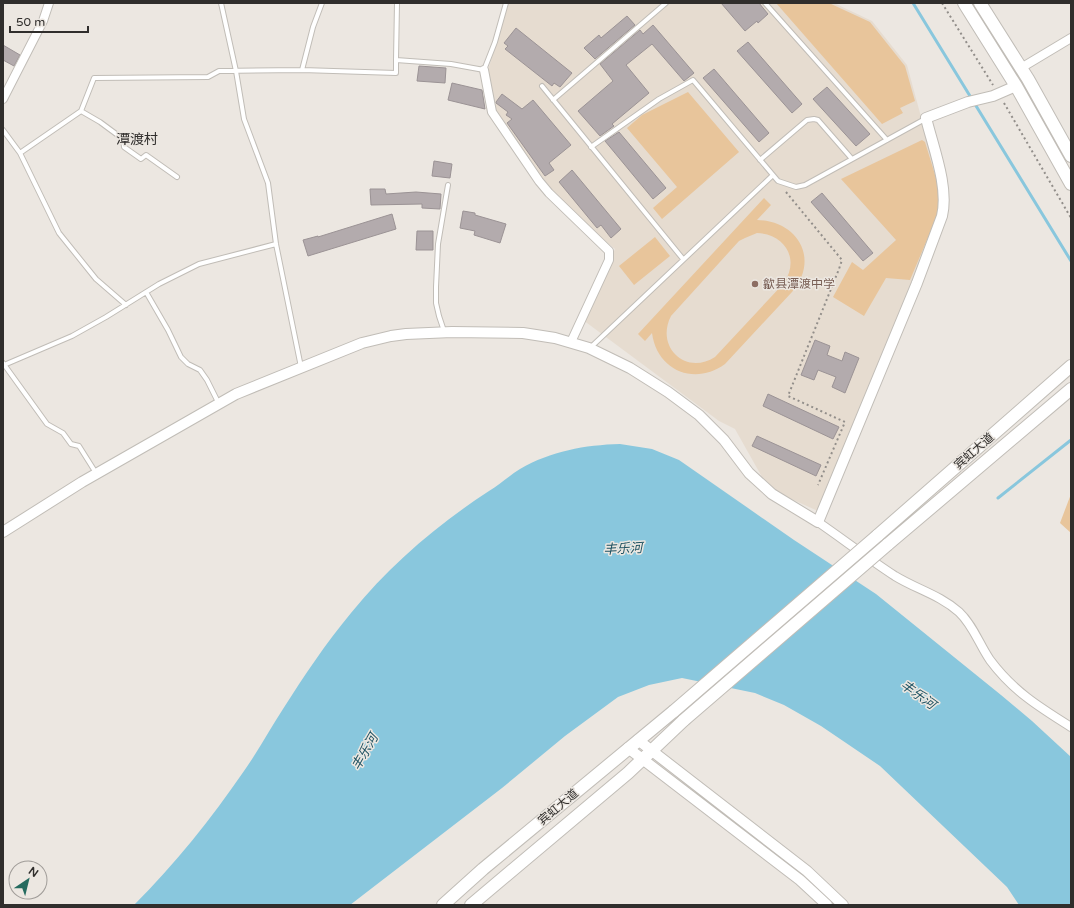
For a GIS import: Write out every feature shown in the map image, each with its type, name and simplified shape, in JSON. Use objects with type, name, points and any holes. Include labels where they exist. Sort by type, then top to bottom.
[{"type":"main road","points":[[964,3],[1016,86],[1071,184]]},
{"type":"main road","points":[[980,3],[1021,68],[1071,156]]},
{"type":"main road","name":"宾虹大道","points":[[443,905],[483,869],[674,711],[1071,366]]},
{"type":"main road","name":"宾虹大道","points":[[471,905],[647,755],[684,720],[887,545],[1071,389]]},
{"type":"street","points":[[3,99],[40,26],[46,4]]},
{"type":"street","points":[[1021,68],[1071,38]]},
{"type":"street","points":[[484,70],[492,112],[539,181],[549,193],[609,251],[608,260],[571,342]]},
{"type":"street","points":[[818,522],[917,283],[942,216],[944,189],[926,118],[1016,86]]},
{"type":"street","points":[[3,532],[97,474],[236,394],[348,348],[376,339],[406,334],[445,332],[523,333],[547,336],[589,348],[643,376],[692,408],[720,435],[740,462],[760,484],[772,494],[818,522],[896,576],[934,596],[959,612],[972,628],[989,658],[1007,681],[1030,701],[1071,728]]},
{"type":"street","points":[[633,744],[800,880],[827,905]]},
{"type":"street","points":[[647,755],[807,871],[843,905]]},
{"type":"lane","points":[[220,3],[236,71],[244,119],[268,183],[276,244],[301,367]]},
{"type":"lane","points":[[302,70],[313,27],[322,3]]},
{"type":"lane","points":[[20,153],[82,111],[94,78],[208,77],[219,71],[302,70],[396,73],[397,3]]},
{"type":"lane","points":[[396,60],[451,64],[484,70],[495,42],[506,3]]},
{"type":"lane","points":[[553,100],[666,3]]},
{"type":"lane","points":[[765,3],[887,140]]},
{"type":"lane","points":[[591,147],[659,99],[693,80],[778,181],[796,187],[805,185],[926,118]]},
{"type":"lane","points":[[542,86],[683,260]]},
{"type":"lane","points":[[82,111],[123,139],[124,146],[141,159],[146,156],[177,177]]},
{"type":"lane","points":[[760,160],[807,120],[814,119],[818,120],[852,159]]},
{"type":"lane","points":[[3,130],[20,153],[59,233],[96,278],[126,305]]},
{"type":"lane","points":[[589,348],[773,175]]},
{"type":"lane","points":[[445,332],[439,316],[436,295],[438,244],[448,185]]},
{"type":"lane","points":[[97,474],[79,446],[71,444],[63,432],[47,424],[4,364],[72,336],[146,292],[199,264],[276,244]]},
{"type":"lane","points":[[146,292],[168,330],[180,357],[188,364],[200,370],[207,380],[219,404]]},
{"type":"path","points":[[942,3],[1071,218]]},
{"type":"path","points":[[778,181],[842,260],[788,396],[845,422],[818,485]]},
{"type":"shaded area","name":"歙县潭渡中学","points":[[509,3],[834,3],[872,21],[907,65],[941,191],[939,215],[818,511],[780,494],[762,477],[735,429],[719,421],[583,320],[615,249],[574,215],[550,189],[495,112],[488,70]]},
{"type":"shaded area","points":[[776,3],[829,3],[870,22],[905,66],[915,101],[900,108],[903,113],[882,124]]},
{"type":"shaded area","points":[[688,92],[739,152],[662,219],[653,208],[677,187],[627,128],[642,115]]},
{"type":"shaded area","points":[[922,140],[925,142],[940,191],[938,214],[910,280],[886,278],[864,316],[833,297],[852,262],[863,270],[896,240],[841,179]]},
{"type":"shaded area","points":[[764,198],[771,205],[757,220],[771,222],[784,227],[800,244],[804,255],[804,267],[800,279],[792,292],[725,364],[713,371],[702,374],[690,374],[679,371],[669,365],[661,357],[655,346],[652,333],[645,341],[638,334]],"holes":[[[757,233],[767,234],[782,243],[787,249],[790,257],[789,274],[784,283],[715,357],[704,362],[694,363],[684,361],[670,348],[667,338],[667,327],[671,316],[739,241]]]},
{"type":"shaded area","points":[[655,237],[670,256],[634,285],[619,266]]},
{"type":"shaded area","points":[[1071,494],[1071,533],[1060,523]]},
{"type":"water","name":"丰乐河","points":[[620,444],[652,449],[679,460],[794,540],[876,594],[1001,695],[1071,757],[1071,905],[1019,905],[1007,887],[880,766],[821,726],[784,705],[755,693],[682,678],[649,685],[618,697],[565,736],[502,788],[350,905],[134,905],[164,874],[206,824],[249,763],[324,648],[366,595],[398,562],[451,518],[520,469],[556,453],[568,450]]},
{"type":"building","points":[[721,3],[759,3],[768,14],[758,23],[757,21],[745,31]]},
{"type":"building","points":[[627,16],[635,25],[595,59],[584,48],[599,35],[601,38]]},
{"type":"building","points":[[653,25],[694,73],[684,81],[652,44],[626,65],[649,93],[612,124],[614,126],[600,136],[578,111],[613,81],[600,64],[640,30],[643,34]]},
{"type":"building","points":[[516,28],[572,73],[560,87],[554,83],[552,86],[505,49],[508,46],[504,43]]},
{"type":"building","points":[[748,42],[802,104],[792,113],[737,51]]},
{"type":"building","points":[[3,45],[20,55],[14,66],[3,60]]},
{"type":"building","points":[[419,66],[446,68],[445,83],[417,81]]},
{"type":"building","points":[[714,69],[769,133],[759,142],[703,78]]},
{"type":"building","points":[[452,83],[482,90],[485,109],[448,100]]},
{"type":"building","points":[[827,87],[870,134],[856,146],[813,99]]},
{"type":"building","points":[[502,94],[522,109],[533,100],[571,145],[549,163],[554,170],[545,176],[507,123],[512,119],[506,115],[508,112],[496,103]]},
{"type":"building","points":[[619,132],[666,188],[653,199],[605,141]]},
{"type":"building","points":[[434,161],[452,164],[450,178],[432,176]]},
{"type":"building","points":[[572,170],[621,229],[611,238],[601,225],[597,228],[559,182]]},
{"type":"building","points":[[370,189],[385,189],[386,194],[416,192],[441,194],[440,209],[422,208],[422,204],[371,205]]},
{"type":"building","points":[[822,193],[873,253],[863,261],[811,202]]},
{"type":"building","points":[[463,211],[475,213],[475,215],[506,224],[500,243],[474,235],[475,231],[460,228]]},
{"type":"building","points":[[392,214],[396,229],[308,256],[303,240],[318,237]]},
{"type":"building","points":[[417,231],[433,231],[433,250],[416,250]]},
{"type":"building","points":[[815,340],[830,346],[827,355],[842,361],[845,352],[859,358],[845,393],[832,387],[836,377],[818,370],[814,380],[801,375]]},
{"type":"building","points":[[768,394],[839,427],[833,439],[763,406]]},
{"type":"building","points":[[757,436],[821,465],[816,476],[752,446]]},
{"type":"waterway","points":[[913,3],[1071,261]]},
{"type":"waterway","points":[[998,498],[1071,440]]},
{"type":"place","name":"歙县潭渡中学","points":[[755,284]]},
{"type":"district","name":"潭渡村","points":[[137,139]]}]
